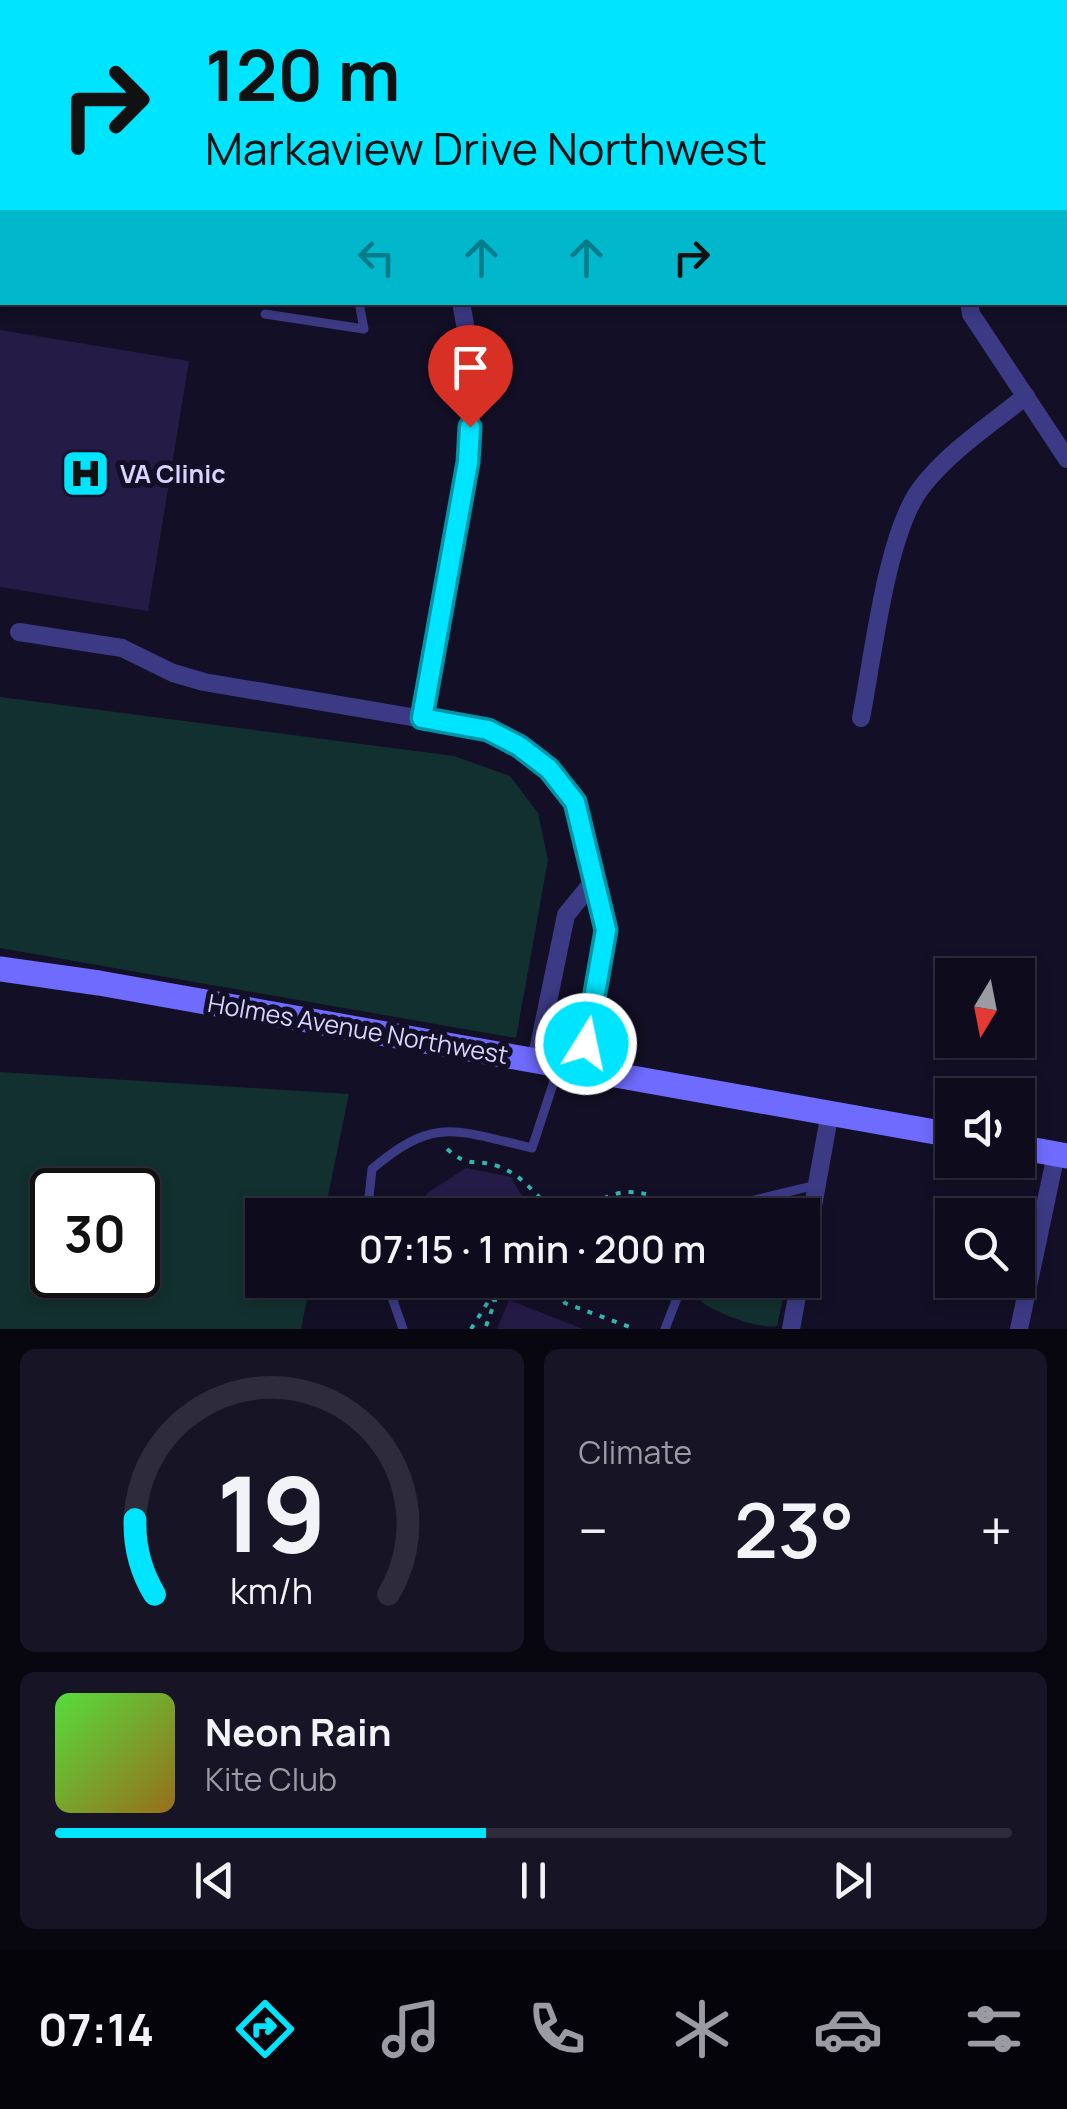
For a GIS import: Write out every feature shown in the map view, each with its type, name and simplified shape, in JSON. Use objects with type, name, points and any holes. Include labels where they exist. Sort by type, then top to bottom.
[{"type":"main road","name":"Holmes Avenue Northwest","points":[[0,969],[935,1132]]},
{"type":"main road","points":[[1035,1150],[1061,1155]]},
{"type":"street","points":[[422,718],[468,462],[471,358],[462,305]]},
{"type":"street","points":[[970,305],[971,314],[1067,459]]},
{"type":"street","points":[[861,718],[898,532],[920,488],[1026,396]]},
{"type":"street","points":[[19,632],[122,648],[173,673],[204,682],[488,730],[519,746],[549,769],[575,802],[606,930],[559,1065]]},
{"type":"street","points":[[559,1065],[566,914],[592,883]]},
{"type":"street","points":[[815,1198],[830,1112]]},
{"type":"street","points":[[1020,1329],[1061,1155]]},
{"type":"street","points":[[791,1329],[797,1298]]},
{"type":"lane","points":[[265,314],[364,329],[360,305]]},
{"type":"lane","points":[[369,1198],[372,1169],[404,1142],[430,1134],[459,1131],[532,1148],[559,1065]]},
{"type":"lane","points":[[764,1198],[817,1185]]},
{"type":"lane","points":[[392,1298],[403,1329]]},
{"type":"lane","points":[[664,1329],[677,1298]]},
{"type":"path","points":[[430,1134],[464,1164],[494,1164],[516,1174],[540,1198]]},
{"type":"path","points":[[601,1198],[631,1191],[646,1194]]},
{"type":"path","points":[[470,1329],[491,1297],[496,1301],[486,1329]]},
{"type":"path","points":[[562,1298],[565,1303],[635,1329]]},
{"type":"green space","points":[[0,697],[454,756],[510,776],[538,813],[548,860],[516,1038],[0,948]]},
{"type":"green space","points":[[0,1072],[349,1094],[328,1198],[245,1198],[245,1298],[307,1298],[301,1329],[0,1329]]},
{"type":"green space","points":[[702,1298],[783,1298],[777,1326],[738,1320],[701,1302]]},
{"type":"building","name":"VA Clinic","points":[[0,330],[189,361],[148,611],[0,587]]},
{"type":"building","points":[[466,1168],[511,1177],[523,1198],[425,1198]]},
{"type":"building","points":[[509,1300],[583,1329],[497,1329]]},
{"type":"place","name":"VA Clinic","points":[[85,474]]},
{"type":"route","points":[[470,427],[468,462],[422,718],[488,730],[519,746],[549,769],[575,802],[606,930],[586,1044]]}]
